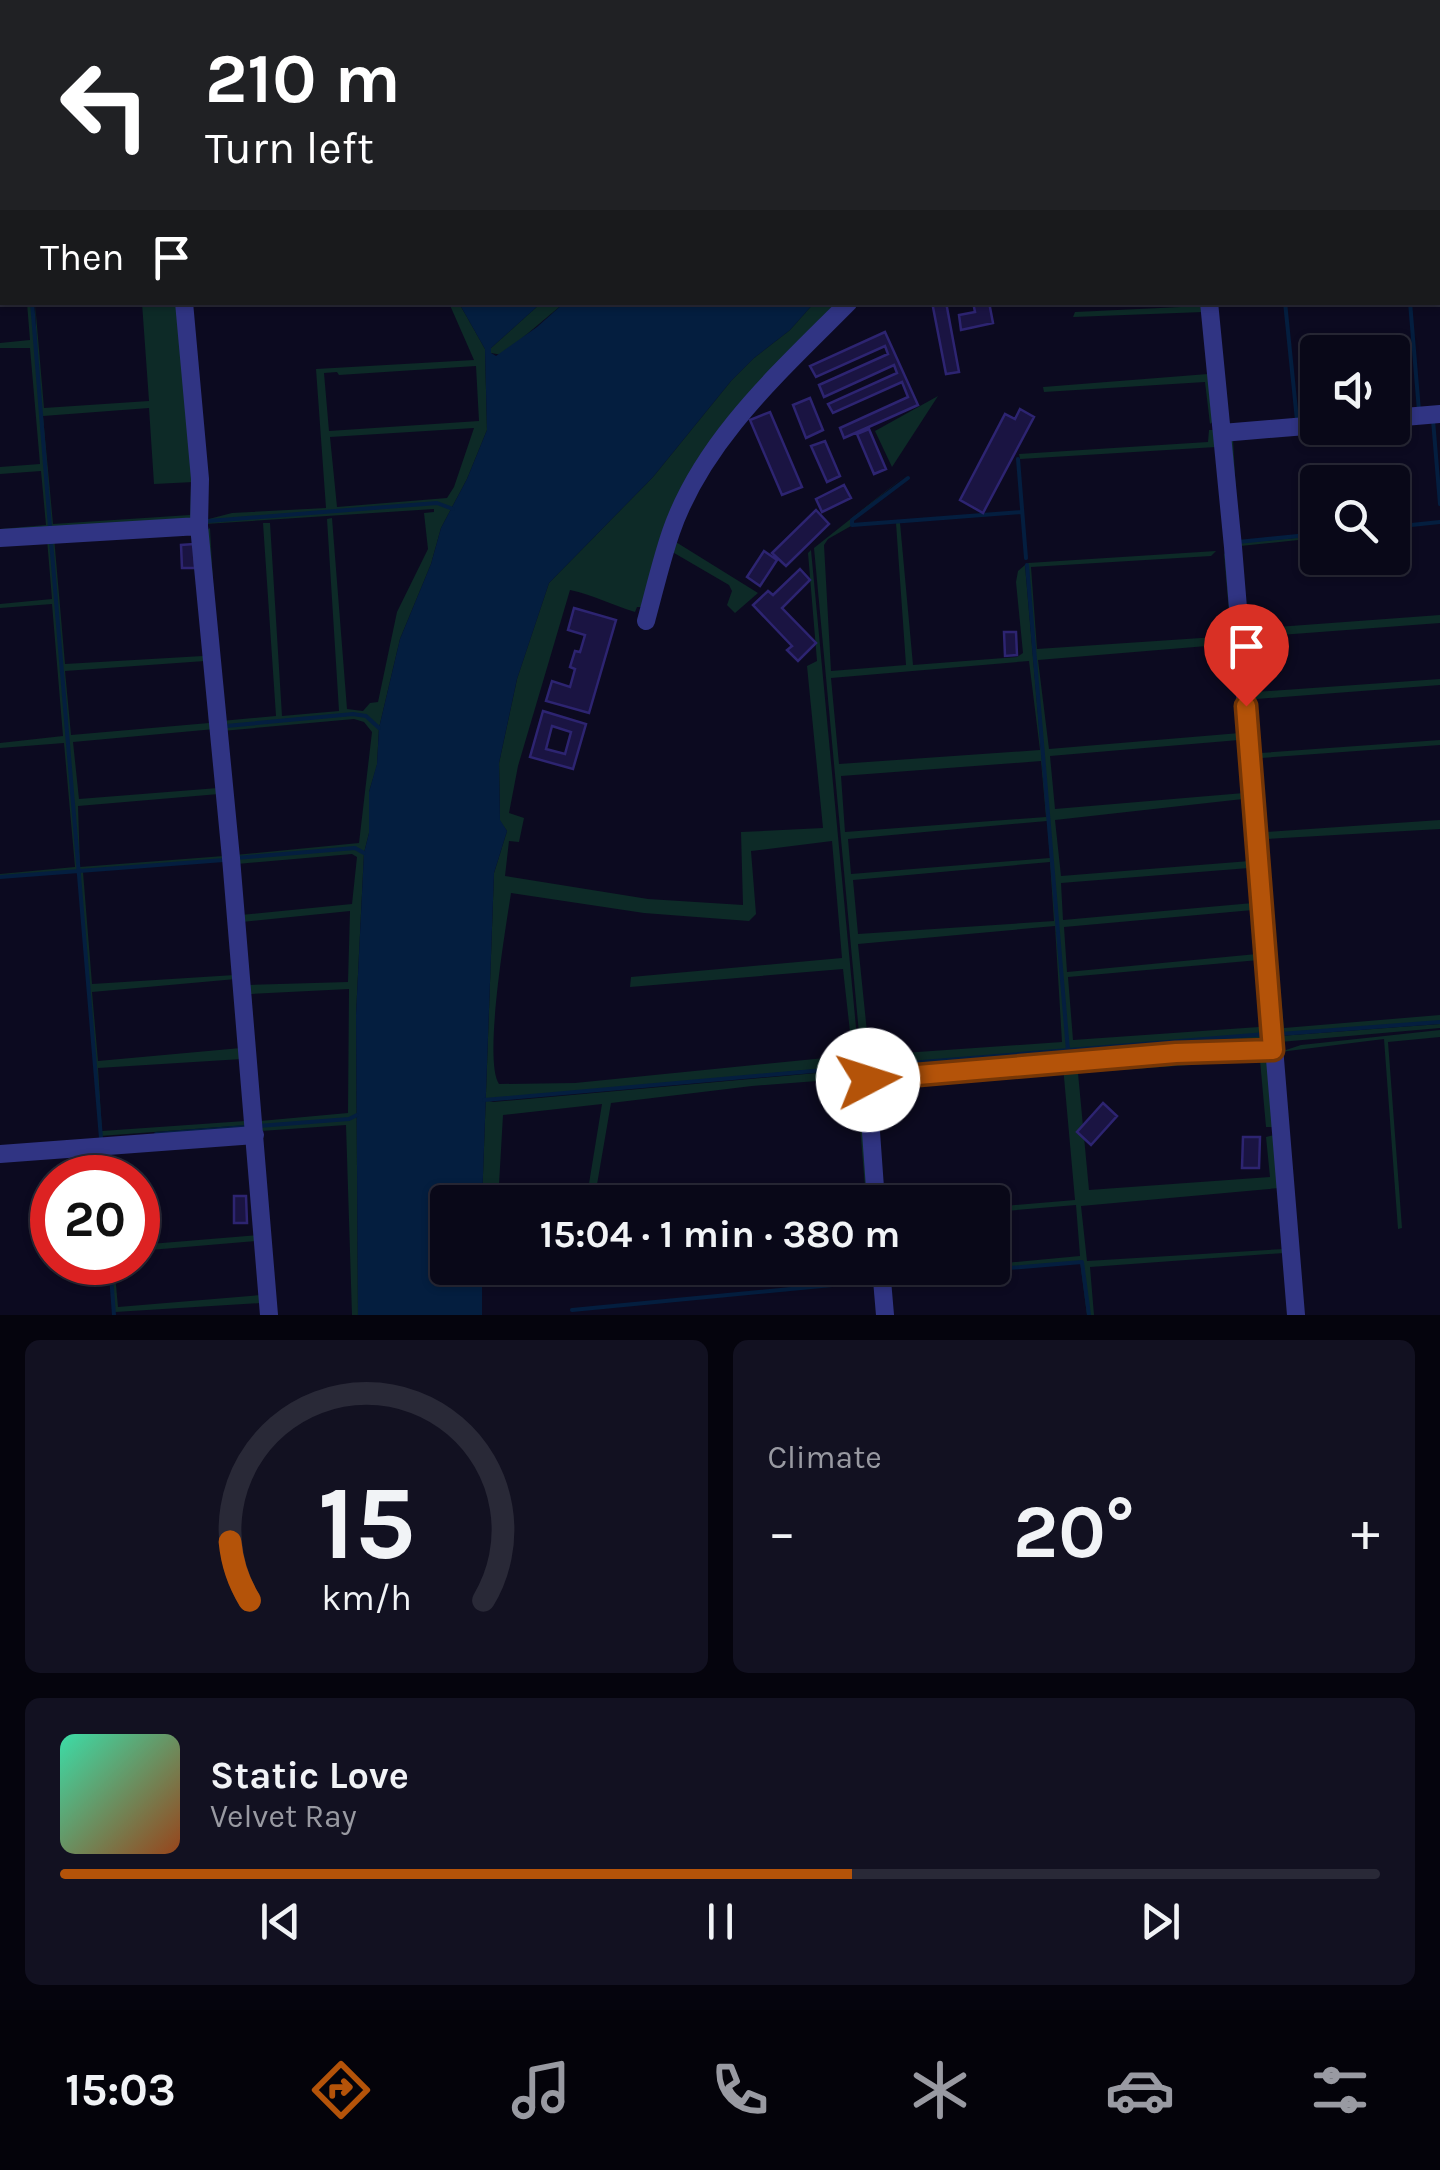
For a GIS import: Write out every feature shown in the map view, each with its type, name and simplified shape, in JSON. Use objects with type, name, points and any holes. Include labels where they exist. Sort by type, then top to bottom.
[{"type":"street","points":[[184,305],[200,480],[199,526],[268,1315]]},
{"type":"street","points":[[646,621],[671,530],[724,436],[765,386],[846,305]]},
{"type":"street","points":[[1209,305],[1296,1315]]},
{"type":"street","points":[[1410,416],[1440,414]]},
{"type":"street","points":[[1222,433],[1300,426]]},
{"type":"street","points":[[0,538],[199,526]]},
{"type":"street","points":[[859,1044],[873,1087]]},
{"type":"street","points":[[875,1185],[869,1104],[873,1087],[879,1081],[1176,1053],[1273,1050]]},
{"type":"street","points":[[0,1154],[255,1134]]},
{"type":"street","points":[[882,1285],[885,1315]]},
{"type":"green space","points":[[27,305],[31,305],[38,386],[35,305],[44,408],[149,401],[142,305],[179,305],[194,482],[154,484],[149,408],[43,416],[53,524],[190,515],[191,485],[196,485],[196,522],[1,533],[0,529],[46,525],[41,471],[0,474],[0,467],[40,464],[30,348],[0,348],[0,343],[30,340]]},
{"type":"green space","points":[[450,305],[460,305],[485,349],[487,430],[441,528],[431,564],[400,639],[369,792],[356,1015],[358,1315],[352,1315],[346,1125],[261,1131],[267,1192],[261,1189],[241,956],[245,956],[248,985],[348,982],[350,911],[242,922],[240,948],[235,890],[241,915],[352,904],[357,857],[352,854],[237,864],[238,885],[234,887],[230,835],[235,855],[359,843],[372,732],[364,722],[354,719],[222,731],[230,828],[204,532],[210,528],[221,721],[276,716],[263,523],[270,523],[282,716],[339,711],[327,519],[332,518],[347,709],[363,711],[370,703],[378,702],[397,612],[428,549],[424,513],[434,509],[205,524],[205,520],[232,513],[326,508],[316,369],[474,360]],"holes":[[[476,366],[479,421],[329,431],[324,373]],[[474,428],[447,498],[337,507],[330,437]],[[349,989],[348,1113],[260,1121],[251,994]]]},
{"type":"green space","points":[[539,305],[562,305],[502,355],[491,353],[491,348]]},
{"type":"green space","points":[[812,305],[840,305],[703,456],[665,523],[665,535],[643,607],[637,607],[635,612],[570,590],[518,766],[509,813],[524,818],[519,842],[509,841],[505,876],[648,899],[743,905],[741,832],[823,828],[807,666],[817,661],[808,553],[811,550],[857,1038],[850,1032],[843,969],[630,987],[631,977],[842,958],[832,841],[751,851],[756,914],[749,921],[644,913],[511,893],[497,992],[495,1070],[499,1084],[575,1083],[855,1055],[861,1065],[486,1100],[861,1069],[871,1185],[865,1185],[856,1078],[611,1103],[597,1185],[589,1185],[602,1104],[503,1115],[499,1185],[483,1185],[494,873],[507,831],[500,821],[499,763],[517,679],[549,583],[653,477],[754,358],[790,330]]},
{"type":"green space","points":[[1206,305],[1215,420],[1210,424],[1205,382],[1044,392],[1043,387],[1208,374],[1203,312],[1073,317],[1075,312]]},
{"type":"green space","points":[[938,396],[892,467],[875,431]]},
{"type":"green space","points":[[1209,430],[1213,430],[1216,447],[1020,459],[1019,454],[1208,442]]},
{"type":"green space","points":[[1300,430],[1300,433],[1233,440],[1239,543],[1300,538],[1240,546],[1248,629],[1440,615],[1440,623],[1252,637],[1255,692],[1440,679],[1440,685],[1256,699],[1258,727],[1252,728],[1227,438]]},
{"type":"green space","points":[[906,475],[851,520],[851,526],[824,545],[831,671],[906,665],[896,523],[900,523],[913,665],[1017,657],[1023,653],[1016,582],[1018,571],[1025,565],[1067,1049],[866,1065],[889,1054],[1062,1042],[1055,926],[858,944],[868,1042],[860,1044],[814,548]],"holes":[[[1029,661],[1040,750],[839,764],[831,678]],[[1041,761],[1046,817],[845,832],[841,776]],[[1047,821],[1050,858],[851,874],[848,839]],[[1050,862],[1054,921],[858,934],[853,880]]]},
{"type":"green space","points":[[54,537],[65,664],[203,656],[205,661],[65,671],[71,735],[209,723],[206,668],[215,729],[73,742],[79,799],[218,788],[219,794],[78,806],[80,867],[224,856],[236,979],[92,992],[98,1061],[241,1048],[242,1059],[98,1068],[102,1131],[245,1121],[248,1125],[100,1136],[80,872],[92,984],[235,975],[224,859],[0,877],[75,867],[64,743],[0,748],[0,743],[63,736],[52,604],[0,608],[0,604],[52,599],[47,539]]},
{"type":"green space","points":[[671,539],[758,593],[735,613],[727,605],[732,591],[729,585],[669,550]]},
{"type":"green space","points":[[1216,551],[1211,556],[1031,567],[1037,649],[1231,636],[1224,554],[1227,552],[1236,683],[1231,644],[1038,660],[1049,749],[1240,733],[1247,819],[1243,799],[1055,820],[1061,876],[1250,861],[1247,826],[1252,824],[1267,1042],[874,1076],[868,1067],[1265,1035],[1069,1049],[1028,563]],"holes":[[[1239,740],[1244,793],[1055,809],[1050,756]],[[1249,868],[1253,903],[1063,920],[1061,883]],[[1253,910],[1257,954],[1067,972],[1064,927]],[[1259,960],[1264,1021],[1259,1027],[1073,1040],[1068,977]]]},
{"type":"green space","points":[[1252,734],[1259,734],[1261,753],[1440,740],[1440,745],[1261,758],[1266,832],[1440,820],[1440,829],[1267,839],[1270,881],[1264,883]]},
{"type":"green space","points":[[1265,893],[1271,893],[1284,1028],[1440,1015],[1440,1021],[1279,1035]]},
{"type":"green space","points":[[1440,1024],[1440,1028],[1280,1042],[1279,1036]]},
{"type":"green space","points":[[1440,1030],[1440,1037],[1388,1042],[1402,1228],[1398,1229],[1384,1039],[1280,1052],[1301,1045]]},
{"type":"green space","points":[[1243,1052],[1260,1055],[1272,1066],[1278,1127],[1266,1127],[1260,1060],[1078,1073],[1089,1190],[1270,1177],[1266,1137],[1278,1134],[1293,1315],[1289,1315],[1284,1253],[1090,1267],[1094,1315],[1087,1315],[1080,1261],[1010,1267],[1010,1262],[1080,1256],[1076,1205],[1010,1211],[1010,1206],[1075,1200],[1063,1066]],"holes":[[[1279,1188],[1284,1249],[1087,1261],[1081,1206]]]},
{"type":"green space","points":[[260,1235],[267,1315],[262,1315],[261,1303],[115,1312],[113,1285],[116,1285],[118,1307],[261,1295],[257,1241],[160,1249],[160,1243]]},
{"type":"green space","points":[[885,1285],[890,1285],[892,1315],[888,1315]]},
{"type":"water","points":[[460,305],[539,305],[491,348],[496,356],[562,305],[812,305],[790,330],[731,381],[653,477],[549,583],[517,679],[499,763],[500,820],[507,831],[494,873],[483,1185],[430,1185],[430,1285],[482,1285],[482,1315],[358,1315],[356,1015],[369,792],[400,639],[431,564],[441,528],[487,430],[485,349]]},
{"type":"building","points":[[933,305],[947,305],[959,372],[946,374]]},
{"type":"building","points":[[974,305],[990,305],[993,323],[961,330],[959,315],[975,312]]},
{"type":"building","points":[[885,332],[918,405],[844,438],[840,428],[908,397],[902,382],[833,413],[828,404],[897,373],[894,365],[824,397],[819,385],[888,354],[885,346],[816,377],[810,366]]},
{"type":"building","points":[[810,398],[823,430],[806,438],[793,405]]},
{"type":"building","points":[[1020,409],[1034,417],[983,513],[960,500],[1005,414],[1015,419]]},
{"type":"building","points":[[770,412],[802,487],[782,495],[750,420]]},
{"type":"building","points":[[869,429],[886,469],[874,474],[857,434]]},
{"type":"building","points":[[825,441],[840,476],[827,482],[811,446]]},
{"type":"building","points":[[844,485],[851,498],[822,512],[816,499]]},
{"type":"building","points":[[816,510],[829,524],[786,566],[772,553]]},
{"type":"building","points":[[194,544],[195,568],[182,568],[181,545]]},
{"type":"building","points":[[764,551],[777,560],[760,586],[747,577]]},
{"type":"building","points":[[800,569],[810,580],[782,608],[816,643],[798,661],[787,650],[792,646],[753,605],[768,591],[773,595]]},
{"type":"building","points":[[574,608],[616,620],[589,713],[546,701],[552,681],[570,687],[575,669],[570,667],[585,635],[568,630]]},
{"type":"building","points":[[1004,632],[1016,632],[1017,655],[1005,656]]},
{"type":"building","points":[[543,711],[586,724],[573,769],[530,757]],"holes":[[[552,726],[571,732],[565,754],[546,749]]]},
{"type":"building","points":[[1103,1103],[1117,1116],[1091,1145],[1077,1132]]},
{"type":"building","points":[[1243,1137],[1260,1137],[1259,1168],[1242,1168]]},
{"type":"building","points":[[234,1196],[246,1196],[247,1223],[234,1223]]},
{"type":"waterway","points":[[32,305],[50,527]]},
{"type":"waterway","points":[[1285,305],[1297,420]]},
{"type":"waterway","points":[[1410,305],[1419,411]]},
{"type":"waterway","points":[[1433,420],[1440,504]]},
{"type":"waterway","points":[[1018,459],[1026,558]]},
{"type":"waterway","points":[[908,478],[852,520],[852,525],[1021,512]]},
{"type":"waterway","points":[[208,521],[437,503],[453,509]]},
{"type":"waterway","points":[[1410,525],[1440,522]]},
{"type":"waterway","points":[[1238,542],[1300,536]]},
{"type":"waterway","points":[[51,541],[101,1138]]},
{"type":"waterway","points":[[1027,565],[1068,1051]]},
{"type":"waterway","points":[[226,726],[353,714],[366,716],[379,728]]},
{"type":"waterway","points":[[236,858],[355,848],[364,853]]},
{"type":"waterway","points":[[0,877],[224,860]]},
{"type":"waterway","points":[[1280,1034],[1440,1022]]},
{"type":"waterway","points":[[872,1066],[1266,1034]]},
{"type":"waterway","points":[[484,1100],[859,1067]]},
{"type":"waterway","points":[[258,1126],[349,1119],[357,1115]]},
{"type":"waterway","points":[[156,1134],[246,1127]]},
{"type":"waterway","points":[[1010,1268],[1082,1262],[1089,1315]]},
{"type":"waterway","points":[[112,1285],[114,1315]]},
{"type":"waterway","points":[[572,1310],[832,1285]]},
{"type":"route","points":[[868,1080],[873,1087],[879,1081],[906,1076],[1176,1053],[1273,1050],[1246,706]]}]
